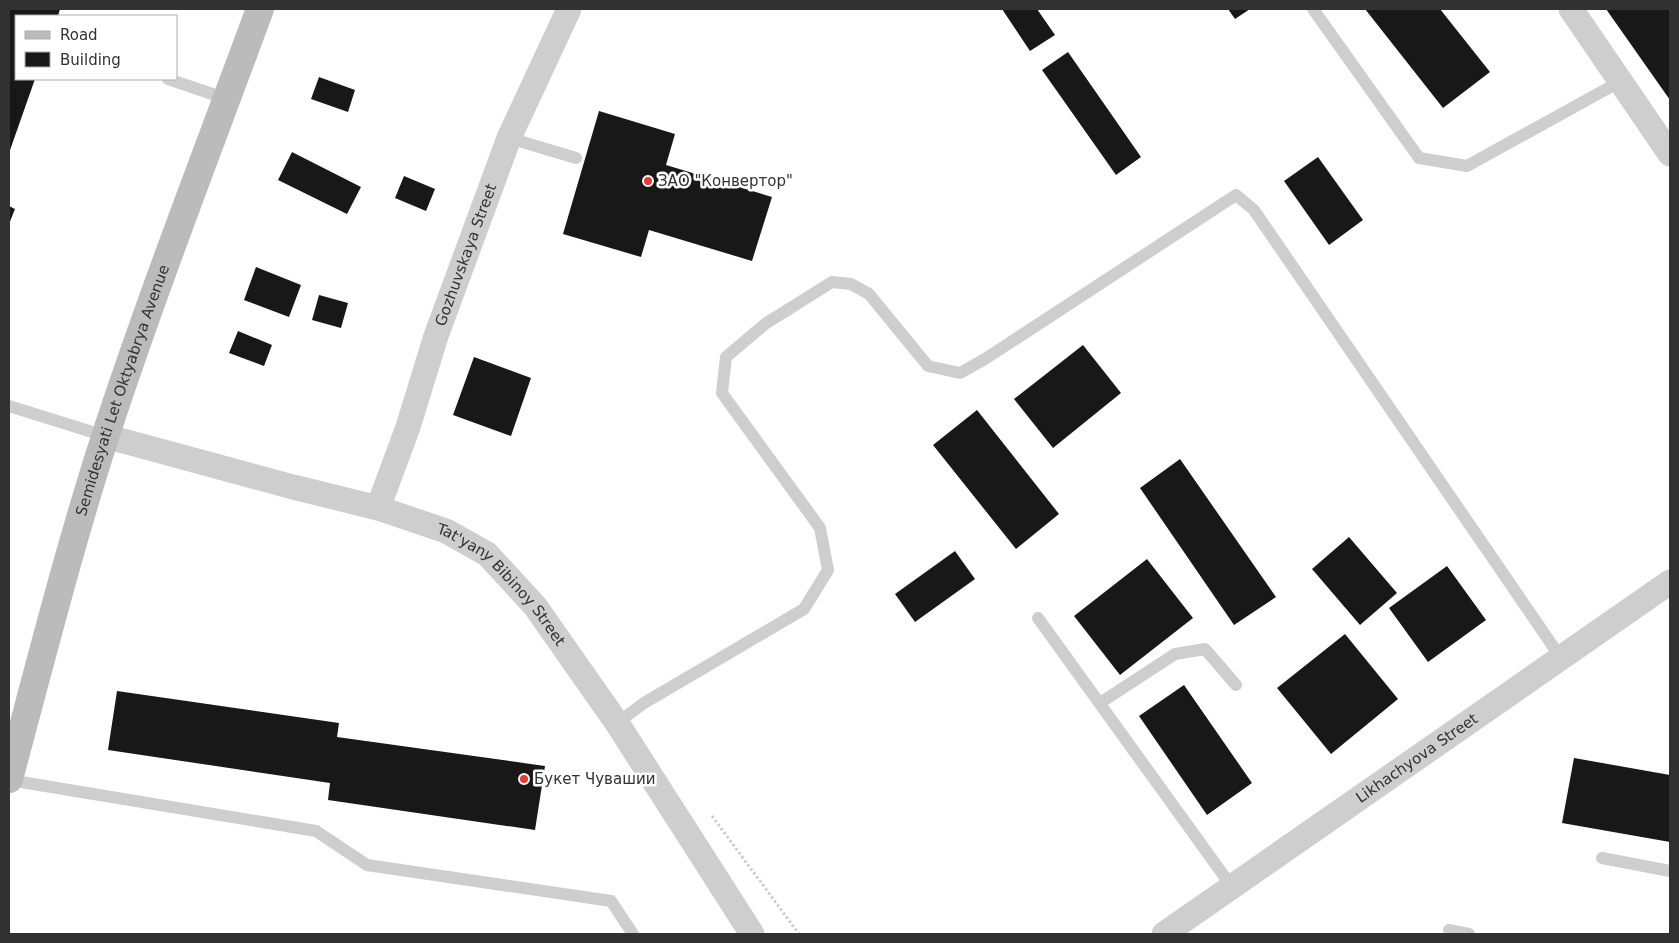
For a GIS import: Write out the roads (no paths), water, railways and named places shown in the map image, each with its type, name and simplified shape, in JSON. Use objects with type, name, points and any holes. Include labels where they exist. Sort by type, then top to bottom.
[{"type":"main road","name":"Semidesyati Let Oktyabrya Avenue","points":[[9,780],[76,532],[105,436],[136,345],[260,9]]},
{"type":"street","name":"Gozhuvskaya Street","points":[[378,508],[408,427],[436,336],[509,138],[569,9]]},
{"type":"street","points":[[1571,9],[1670,154]]},
{"type":"street","name":"Tat'yany Bibinoy Street","points":[[105,436],[293,488],[378,508],[446,531],[486,554],[535,606],[617,723],[752,934]]},
{"type":"street","name":"Likhachyova Street","points":[[1164,934],[1670,582]]},
{"type":"lane","points":[[1313,9],[1419,158],[1466,166],[1620,81]]},
{"type":"lane","points":[[171,80],[227,99]]},
{"type":"lane","points":[[509,138],[576,158]]},
{"type":"lane","points":[[617,723],[644,703],[804,609],[828,570],[820,528],[722,393],[726,357],[765,324],[832,282],[851,284],[869,294],[928,366],[960,373],[985,359],[1236,195],[1254,210],[1561,658]]},
{"type":"lane","points":[[9,406],[105,436]]},
{"type":"lane","points":[[1038,618],[1232,886]]},
{"type":"lane","points":[[1100,703],[1175,654],[1205,649],[1236,685]]},
{"type":"lane","points":[[9,780],[316,832],[367,865],[611,901],[634,934]]},
{"type":"lane","points":[[1602,858],[1670,871]]},
{"type":"lane","points":[[1449,930],[1469,934]]},
{"type":"place","name":"ЗАО \"Конвертор\"","points":[[648,181]]},
{"type":"place","name":"Букет Чувашии","points":[[524,779]]}]
